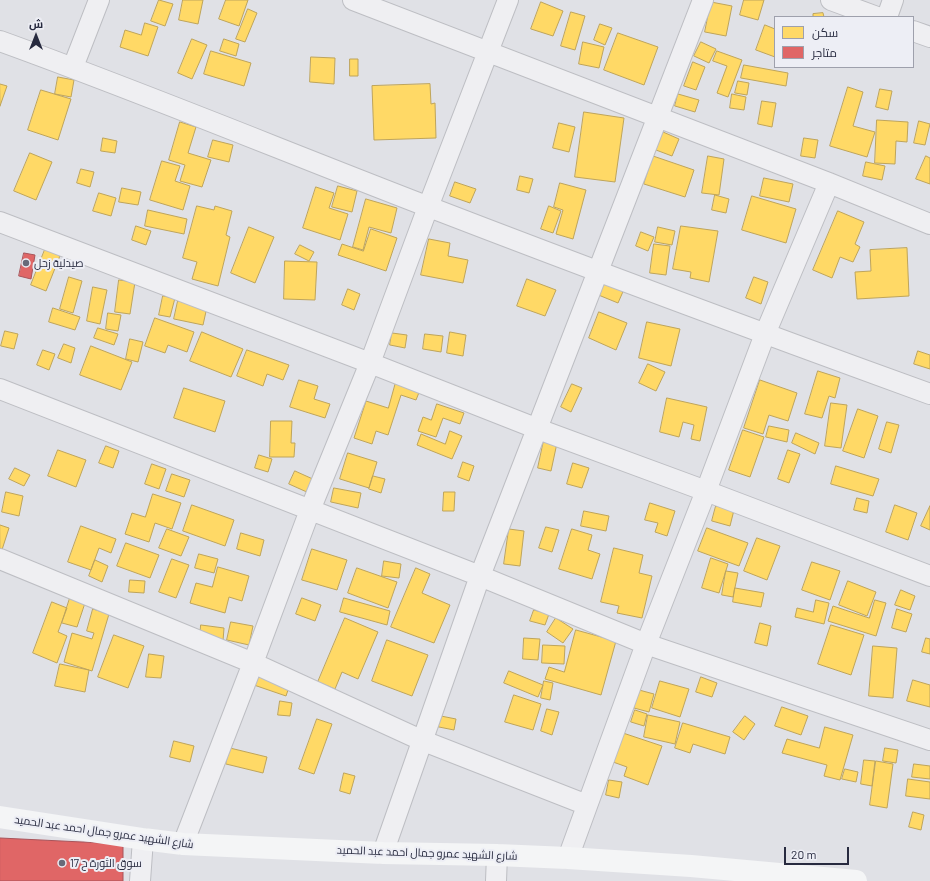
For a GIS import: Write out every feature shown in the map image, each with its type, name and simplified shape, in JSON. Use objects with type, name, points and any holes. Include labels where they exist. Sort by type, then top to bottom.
[{"type":"street","points":[[73,67],[99,0]]},
{"type":"street","points":[[353,0],[829,183],[930,224]]},
{"type":"street","points":[[183,844],[310,510],[370,363],[428,207],[508,0]]},
{"type":"street","points":[[383,853],[421,740],[480,576],[703,0]]},
{"type":"street","points":[[831,0],[874,16]]},
{"type":"street","points":[[887,16],[893,0]]},
{"type":"street","points":[[914,31],[930,37]]},
{"type":"street","points":[[0,41],[73,67],[428,207],[598,272],[930,394]]},
{"type":"street","points":[[568,858],[646,644],[765,334],[829,183]]},
{"type":"street","points":[[0,222],[370,363],[538,429],[706,490],[930,576]]},
{"type":"street","points":[[0,389],[480,576],[646,644],[930,740]]},
{"type":"street","points":[[0,559],[253,663],[421,740],[587,805]]},
{"type":"street","name":"شارع الشهيد عمرو جمال احمد عبد الحميد","points":[[0,817],[183,844],[383,853],[568,858],[691,866],[856,881]]},
{"type":"street","points":[[140,881],[143,839]]},
{"type":"street","points":[[496,881],[497,855]]},
{"type":"building: سكن","points":[[159,0],[173,4],[165,26],[151,21]]},
{"type":"building: سكن","points":[[183,0],[203,0],[198,24],[179,20]]},
{"type":"building: سكن","points":[[226,0],[248,0],[239,26],[219,19]]},
{"type":"building: سكن","points":[[744,0],[764,0],[758,20],[740,15]]},
{"type":"building: سكن","points":[[541,2],[563,11],[553,36],[531,29]]},
{"type":"building: سكن","points":[[711,2],[732,6],[726,36],[705,32]]},
{"type":"building: سكن","points":[[248,9],[257,13],[245,42],[236,39]]},
{"type":"building: سكن","points":[[571,12],[585,16],[575,50],[561,46]]},
{"type":"building: سكن","points":[[823,13],[824,16],[813,16],[813,14]]},
{"type":"building: سكن","points":[[145,23],[158,27],[148,56],[120,47],[125,30],[141,35]]},
{"type":"building: سكن","points":[[600,24],[612,28],[605,45],[594,40]]},
{"type":"building: سكن","points":[[765,25],[774,29],[774,57],[756,50]]},
{"type":"building: سكن","points":[[618,33],[658,47],[644,85],[604,70]]},
{"type":"building: سكن","points":[[192,39],[207,45],[192,79],[178,73]]},
{"type":"building: سكن","points":[[224,39],[239,44],[236,56],[220,51]]},
{"type":"building: سكن","points":[[583,42],[604,47],[599,68],[579,64]]},
{"type":"building: سكن","points":[[701,42],[716,49],[709,63],[694,56]]},
{"type":"building: سكن","points":[[211,51],[251,63],[244,86],[204,74]]},
{"type":"building: سكن","points":[[717,51],[742,60],[728,97],[717,93],[727,66],[713,61]]},
{"type":"building: سكن","points":[[311,57],[335,58],[334,84],[310,82]]},
{"type":"building: سكن","points":[[350,59],[358,59],[358,76],[350,76]]},
{"type":"building: سكن","points":[[693,62],[705,67],[696,90],[684,86]]},
{"type":"building: سكن","points":[[744,65],[788,73],[786,86],[741,78]]},
{"type":"building: سكن","points":[[58,77],[74,80],[71,97],[55,94]]},
{"type":"building: سكن","points":[[738,81],[749,83],[747,95],[735,93]]},
{"type":"building: سكن","points":[[0,84],[7,86],[0,106]]},
{"type":"building: سكن","points":[[430,84],[431,104],[435,103],[436,138],[374,140],[372,86]]},
{"type":"building: سكن","points":[[848,87],[863,92],[853,126],[875,132],[867,157],[830,146]]},
{"type":"building: سكن","points":[[880,89],[892,91],[888,110],[876,107]]},
{"type":"building: سكن","points":[[41,90],[71,99],[58,140],[28,130]]},
{"type":"building: سكن","points":[[678,94],[699,100],[695,112],[675,106]]},
{"type":"building: سكن","points":[[732,94],[746,97],[744,110],[730,108]]},
{"type":"building: سكن","points":[[762,101],[776,103],[772,127],[758,124]]},
{"type":"building: سكن","points":[[584,112],[624,118],[615,182],[575,177]]},
{"type":"building: سكن","points":[[877,120],[908,122],[907,142],[896,141],[895,164],[875,163]]},
{"type":"building: سكن","points":[[919,121],[930,124],[925,145],[914,143]]},
{"type":"building: سكن","points":[[180,122],[196,127],[188,153],[211,160],[202,187],[180,181],[185,165],[169,160]]},
{"type":"building: سكن","points":[[559,123],[575,127],[569,152],[553,148]]},
{"type":"building: سكن","points":[[663,132],[679,139],[672,156],[656,150]]},
{"type":"building: سكن","points":[[103,138],[117,141],[115,153],[101,151]]},
{"type":"building: سكن","points":[[804,138],[818,140],[815,158],[801,156]]},
{"type":"building: سكن","points":[[213,140],[233,145],[229,162],[208,157]]},
{"type":"building: سكن","points":[[30,153],[52,162],[36,200],[14,191]]},
{"type":"building: سكن","points":[[653,156],[694,170],[685,197],[644,184]]},
{"type":"building: سكن","points":[[708,156],[724,159],[719,195],[702,193]]},
{"type":"building: سكن","points":[[926,156],[930,158],[930,184],[916,179]]},
{"type":"building: سكن","points":[[162,161],[180,166],[175,181],[190,186],[183,210],[150,200]]},
{"type":"building: سكن","points":[[866,162],[885,166],[882,180],[863,176]]},
{"type":"building: سكن","points":[[81,169],[94,172],[90,187],[77,183]]},
{"type":"building: سكن","points":[[520,176],[533,179],[529,193],[517,190]]},
{"type":"building: سكن","points":[[764,178],[793,184],[789,202],[760,196]]},
{"type":"building: سكن","points":[[455,182],[476,189],[470,203],[450,196]]},
{"type":"building: سكن","points":[[560,183],[586,190],[573,239],[556,234],[563,210],[554,207]]},
{"type":"building: سكن","points":[[338,186],[357,191],[352,212],[332,207]]},
{"type":"building: سكن","points":[[316,187],[334,193],[329,208],[348,214],[340,240],[303,228]]},
{"type":"building: سكن","points":[[122,188],[141,192],[138,205],[119,202]]},
{"type":"building: سكن","points":[[99,193],[116,198],[111,216],[93,211]]},
{"type":"building: سكن","points":[[715,195],[729,199],[726,213],[712,210]]},
{"type":"building: سكن","points":[[752,196],[796,209],[786,243],[742,230]]},
{"type":"building: سكن","points":[[366,199],[397,208],[391,233],[369,227],[363,250],[353,247]]},
{"type":"building: سكن","points":[[197,206],[214,210],[215,206],[232,211],[226,235],[230,237],[218,286],[192,279],[197,262],[183,258]]},
{"type":"building: سكن","points":[[549,206],[561,211],[553,233],[541,229]]},
{"type":"building: سكن","points":[[148,210],[187,219],[184,234],[145,226]]},
{"type":"building: سكن","points":[[838,211],[864,222],[855,244],[860,247],[853,262],[840,257],[832,278],[813,270]]},
{"type":"building: سكن","points":[[136,226],[151,231],[146,245],[132,240]]},
{"type":"building: سكن","points":[[681,226],[718,231],[709,282],[690,278],[691,272],[673,269]]},
{"type":"building: سكن","points":[[249,227],[274,237],[255,283],[231,273]]},
{"type":"building: سكن","points":[[658,227],[675,231],[672,245],[655,242]]},
{"type":"building: سكن","points":[[371,229],[397,238],[386,271],[338,255],[342,244],[363,251]]},
{"type":"building: سكن","points":[[641,232],[654,237],[648,251],[636,246]]},
{"type":"building: سكن","points":[[50,237],[65,243],[46,291],[31,285]]},
{"type":"building: سكن","points":[[429,239],[450,243],[448,256],[468,260],[463,283],[421,275]]},
{"type":"building: سكن","points":[[654,244],[670,246],[666,275],[650,273]]},
{"type":"building: سكن","points":[[300,245],[314,252],[309,261],[295,254]]},
{"type":"building: سكن","points":[[907,248],[909,296],[857,299],[855,272],[871,271],[870,250]]},
{"type":"building: سكن","points":[[285,261],[317,262],[315,300],[284,299]]},
{"type":"building: سكن","points":[[69,277],[82,281],[73,313],[60,309]]},
{"type":"building: سكن","points":[[754,277],[768,282],[761,304],[746,298]]},
{"type":"building: سكن","points":[[603,278],[625,287],[618,303],[596,294]]},
{"type":"building: سكن","points":[[527,279],[556,290],[545,316],[517,306]]},
{"type":"building: سكن","points":[[119,280],[135,282],[130,314],[115,312]]},
{"type":"building: سكن","points":[[93,287],[107,290],[100,324],[87,321]]},
{"type":"building: سكن","points":[[348,289],[360,294],[354,310],[342,305]]},
{"type":"building: سكن","points":[[163,296],[175,298],[170,317],[159,315]]},
{"type":"building: سكن","points":[[178,301],[207,307],[203,325],[174,319]]},
{"type":"building: سكن","points":[[53,308],[80,317],[75,330],[49,322]]},
{"type":"building: سكن","points":[[599,312],[627,323],[616,350],[589,338]]},
{"type":"building: سكن","points":[[108,313],[121,315],[118,331],[106,329]]},
{"type":"building: سكن","points":[[155,318],[194,332],[187,352],[168,345],[165,353],[145,346]]},
{"type":"building: سكن","points":[[647,322],[680,329],[671,366],[639,358]]},
{"type":"building: سكن","points":[[98,328],[118,334],[114,345],[94,338]]},
{"type":"building: سكن","points":[[5,331],[18,334],[14,349],[1,346]]},
{"type":"building: سكن","points":[[202,332],[243,349],[231,377],[190,361]]},
{"type":"building: سكن","points":[[450,332],[466,335],[463,356],[447,353]]},
{"type":"building: سكن","points":[[392,333],[407,335],[405,348],[390,345]]},
{"type":"building: سكن","points":[[425,334],[443,336],[441,352],[423,349]]},
{"type":"building: سكن","points":[[130,339],[143,342],[138,362],[126,359]]},
{"type":"building: سكن","points":[[64,344],[75,348],[71,363],[58,358]]},
{"type":"building: سكن","points":[[91,346],[132,362],[121,390],[80,375]]},
{"type":"building: سكن","points":[[43,350],[55,354],[49,370],[37,365]]},
{"type":"building: سكن","points":[[247,350],[289,365],[283,380],[267,374],[263,386],[237,376]]},
{"type":"building: سكن","points":[[918,351],[930,355],[930,369],[914,364]]},
{"type":"building: سكن","points":[[648,364],[665,372],[656,391],[639,383]]},
{"type":"building: سكن","points":[[818,371],[840,378],[835,398],[829,396],[822,418],[805,414]]},
{"type":"building: سكن","points":[[299,380],[318,386],[314,399],[330,404],[325,418],[290,407]]},
{"type":"building: سكن","points":[[760,380],[797,393],[788,421],[769,415],[763,434],[744,428]]},
{"type":"building: سكن","points":[[396,382],[420,390],[416,400],[401,395],[388,435],[376,431],[372,444],[354,438],[366,401],[388,408]]},
{"type":"building: سكن","points":[[572,384],[582,388],[571,412],[561,407]]},
{"type":"building: سكن","points":[[184,388],[225,401],[215,432],[174,418]]},
{"type":"building: سكن","points":[[667,398],[707,407],[700,441],[691,439],[694,425],[683,422],[679,437],[660,432]]},
{"type":"building: سكن","points":[[831,403],[847,405],[841,448],[825,446]]},
{"type":"building: سكن","points":[[437,404],[464,413],[460,424],[443,418],[436,437],[418,431],[423,417],[431,420]]},
{"type":"building: سكن","points":[[858,409],[878,416],[864,458],[843,451]]},
{"type":"building: سكن","points":[[271,421],[292,421],[291,443],[295,443],[294,457],[270,457]]},
{"type":"building: سكن","points":[[887,422],[899,425],[891,453],[879,449]]},
{"type":"building: سكن","points":[[769,426],[789,430],[787,442],[766,437]]},
{"type":"building: سكن","points":[[743,430],[764,437],[750,477],[729,470]]},
{"type":"building: سكن","points":[[450,431],[462,436],[452,459],[417,445],[421,434],[445,444]]},
{"type":"building: سكن","points":[[796,433],[819,443],[815,454],[792,443]]},
{"type":"building: سكن","points":[[544,440],[557,443],[551,471],[538,468]]},
{"type":"building: سكن","points":[[106,446],[119,451],[113,468],[99,463]]},
{"type":"building: سكن","points":[[58,450],[86,460],[76,487],[48,476]]},
{"type":"building: سكن","points":[[788,450],[800,454],[789,483],[778,479]]},
{"type":"building: سكن","points":[[348,453],[377,462],[369,488],[340,479]]},
{"type":"building: سكن","points":[[259,455],[272,459],[268,472],[255,468]]},
{"type":"building: سكن","points":[[463,462],[474,466],[469,481],[458,477]]},
{"type":"building: سكن","points":[[573,463],[589,468],[582,488],[567,484]]},
{"type":"building: سكن","points":[[152,464],[166,469],[159,489],[145,484]]},
{"type":"building: سكن","points":[[836,466],[879,479],[873,496],[831,484]]},
{"type":"building: سكن","points":[[15,468],[30,475],[24,486],[9,479]]},
{"type":"building: سكن","points":[[295,471],[315,480],[309,493],[289,484]]},
{"type":"building: سكن","points":[[172,474],[190,480],[184,497],[166,491]]},
{"type":"building: سكن","points":[[373,476],[385,479],[381,493],[369,489]]},
{"type":"building: سكن","points":[[334,488],[361,493],[358,508],[331,502]]},
{"type":"building: سكن","points":[[6,492],[23,496],[19,516],[2,512]]},
{"type":"building: سكن","points":[[444,492],[455,492],[454,511],[443,511]]},
{"type":"building: سكن","points":[[153,494],[181,503],[172,529],[155,523],[149,542],[125,534],[132,513],[145,517]]},
{"type":"building: سكن","points":[[857,498],[869,501],[867,513],[854,510]]},
{"type":"building: سكن","points":[[650,503],[675,511],[667,536],[655,532],[658,523],[645,520]]},
{"type":"building: سكن","points":[[192,505],[234,520],[225,546],[183,531]]},
{"type":"building: سكن","points":[[895,505],[917,513],[908,540],[886,532]]},
{"type":"building: سكن","points":[[716,506],[734,510],[730,526],[712,521]]},
{"type":"building: سكن","points":[[930,506],[930,530],[921,526]]},
{"type":"building: سكن","points":[[584,511],[609,516],[606,531],[581,526]]},
{"type":"building: سكن","points":[[0,525],[9,528],[0,556]]},
{"type":"building: سكن","points":[[81,526],[116,539],[111,553],[99,548],[91,570],[68,562]]},
{"type":"building: سكن","points":[[546,527],[559,530],[552,552],[539,548]]},
{"type":"building: سكن","points":[[707,528],[748,543],[739,566],[698,551]]},
{"type":"building: سكن","points":[[167,529],[189,537],[181,556],[159,548]]},
{"type":"building: سكن","points":[[509,529],[524,531],[520,566],[504,564]]},
{"type":"building: سكن","points":[[572,529],[592,535],[588,550],[600,554],[592,579],[559,569]]},
{"type":"building: سكن","points":[[241,533],[264,540],[260,556],[237,549]]},
{"type":"building: سكن","points":[[757,538],[780,546],[767,580],[744,571]]},
{"type":"building: سكن","points":[[126,543],[159,555],[150,578],[117,566]]},
{"type":"building: سكن","points":[[614,548],[643,555],[639,573],[652,576],[642,618],[617,613],[619,606],[601,602]]},
{"type":"building: سكن","points":[[312,549],[347,560],[337,590],[302,580]]},
{"type":"building: سكن","points":[[199,554],[218,559],[214,573],[195,568]]},
{"type":"building: سكن","points":[[711,558],[728,564],[719,593],[702,588]]},
{"type":"building: سكن","points":[[172,559],[189,565],[176,598],[159,592]]},
{"type":"building: سكن","points":[[95,560],[108,566],[102,582],[89,576]]},
{"type":"building: سكن","points":[[384,561],[401,564],[399,578],[382,576]]},
{"type":"building: سكن","points":[[812,562],[840,571],[830,600],[802,590]]},
{"type":"building: سكن","points":[[218,567],[249,576],[242,601],[229,597],[225,613],[190,603],[196,583],[212,587]]},
{"type":"building: سكن","points":[[357,568],[397,582],[388,608],[348,593]]},
{"type":"building: سكن","points":[[416,568],[430,574],[422,593],[450,605],[434,643],[391,627]]},
{"type":"building: سكن","points":[[726,571],[738,573],[733,597],[722,595]]},
{"type":"building: سكن","points":[[130,580],[145,581],[144,593],[129,592]]},
{"type":"building: سكن","points":[[848,581],[876,592],[867,616],[839,605]]},
{"type":"building: سكن","points":[[735,588],[764,593],[761,607],[733,602]]},
{"type":"building: سكن","points":[[901,590],[915,596],[910,610],[895,605]]},
{"type":"building: سكن","points":[[70,598],[85,603],[77,627],[62,623]]},
{"type":"building: سكن","points":[[302,598],[321,605],[315,621],[296,614]]},
{"type":"building: سكن","points":[[344,598],[390,611],[387,625],[340,612]]},
{"type":"building: سكن","points":[[816,600],[829,603],[824,624],[795,617],[797,608],[813,612]]},
{"type":"building: سكن","points":[[875,600],[886,603],[876,636],[828,621],[833,606],[869,618]]},
{"type":"building: سكن","points":[[52,602],[67,608],[58,632],[67,636],[57,663],[33,653]]},
{"type":"building: سكن","points":[[93,609],[109,614],[92,671],[64,662],[72,633],[92,639],[94,633],[87,631]]},
{"type":"building: سكن","points":[[897,609],[912,614],[906,632],[892,628]]},
{"type":"building: سكن","points":[[534,610],[549,614],[545,625],[530,621]]},
{"type":"building: سكن","points":[[345,618],[378,632],[358,679],[342,672],[335,689],[318,682]]},
{"type":"building: سكن","points":[[556,618],[573,629],[563,643],[547,632]]},
{"type":"building: سكن","points":[[231,622],[253,626],[249,645],[227,640]]},
{"type":"building: سكن","points":[[760,623],[771,626],[767,646],[755,643]]},
{"type":"building: سكن","points":[[201,625],[224,628],[223,641],[200,638]]},
{"type":"building: سكن","points":[[831,625],[864,635],[851,675],[818,664]]},
{"type":"building: سكن","points":[[576,630],[616,641],[601,695],[545,679],[549,667],[564,672]]},
{"type":"building: سكن","points":[[114,635],[144,646],[128,688],[98,677]]},
{"type":"building: سكن","points":[[524,638],[540,639],[538,660],[523,659]]},
{"type":"building: سكن","points":[[926,638],[930,639],[930,654],[922,652]]},
{"type":"building: سكن","points":[[387,640],[428,655],[412,696],[372,681]]},
{"type":"building: سكن","points":[[543,645],[565,646],[564,664],[542,663]]},
{"type":"building: سكن","points":[[873,646],[897,648],[893,698],[869,696]]},
{"type":"building: سكن","points":[[149,654],[164,656],[161,678],[146,677]]},
{"type":"building: سكن","points":[[60,664],[89,670],[85,692],[55,686]]},
{"type":"building: سكن","points":[[253,668],[291,681],[286,696],[248,683]]},
{"type":"building: سكن","points":[[509,671],[543,685],[538,697],[504,683]]},
{"type":"building: سكن","points":[[701,677],[717,683],[712,697],[696,692]]},
{"type":"building: سكن","points":[[913,680],[930,685],[930,707],[907,701]]},
{"type":"building: سكن","points":[[544,681],[553,683],[550,700],[541,698]]},
{"type":"building: سكن","points":[[660,681],[689,689],[680,717],[652,708]]},
{"type":"building: سكن","points":[[639,690],[654,694],[649,712],[634,708]]},
{"type":"building: سكن","points":[[514,695],[541,704],[533,730],[505,722]]},
{"type":"building: سكن","points":[[280,701],[292,703],[290,716],[278,715]]},
{"type":"building: سكن","points":[[782,707],[808,716],[801,735],[775,726]]},
{"type":"building: سكن","points":[[547,709],[559,712],[552,735],[541,731]]},
{"type":"building: سكن","points":[[635,710],[647,714],[644,726],[631,722]]},
{"type":"building: سكن","points":[[436,715],[456,719],[454,730],[434,726]]},
{"type":"building: سكن","points":[[648,715],[680,722],[675,744],[644,737]]},
{"type":"building: سكن","points":[[745,716],[755,724],[744,740],[733,732]]},
{"type":"building: سكن","points":[[317,719],[332,724],[314,774],[299,769]]},
{"type":"building: سكن","points":[[683,723],[730,737],[725,754],[693,744],[690,753],[675,748]]},
{"type":"building: سكن","points":[[825,727],[853,735],[840,780],[824,776],[827,765],[782,753],[787,739],[819,748]]},
{"type":"building: سكن","points":[[623,733],[662,746],[648,785],[624,776],[627,767],[613,762]]},
{"type":"building: سكن","points":[[174,741],[194,746],[190,762],[170,757]]},
{"type":"building: سكن","points":[[230,748],[267,757],[263,773],[226,764]]},
{"type":"building: سكن","points":[[885,748],[898,750],[896,763],[883,761]]},
{"type":"building: سكن","points":[[864,760],[875,761],[872,786],[861,784]]},
{"type":"building: سكن","points":[[876,761],[893,764],[887,808],[870,805]]},
{"type":"building: سكن","points":[[914,764],[930,766],[930,779],[912,777]]},
{"type":"building: سكن","points":[[845,769],[858,772],[856,782],[842,779]]},
{"type":"building: سكن","points":[[344,773],[355,776],[350,794],[340,791]]},
{"type":"building: سكن","points":[[908,779],[930,782],[930,799],[906,796]]},
{"type":"building: سكن","points":[[609,780],[622,782],[619,798],[606,795]]},
{"type":"building: سكن","points":[[913,812],[924,815],[921,830],[909,827]]},
{"type":"building: متاجر","points":[[24,253],[35,255],[31,279],[19,276]]},
{"type":"building: متاجر","name":"سوق الثورة ح 17","points":[[0,838],[123,844],[123,881],[0,881]]},
{"type":"place","name":"صيدلية زحل","points":[[26,263]]},
{"type":"place","name":"سوق الثورة ح 17","points":[[62,863]]}]
